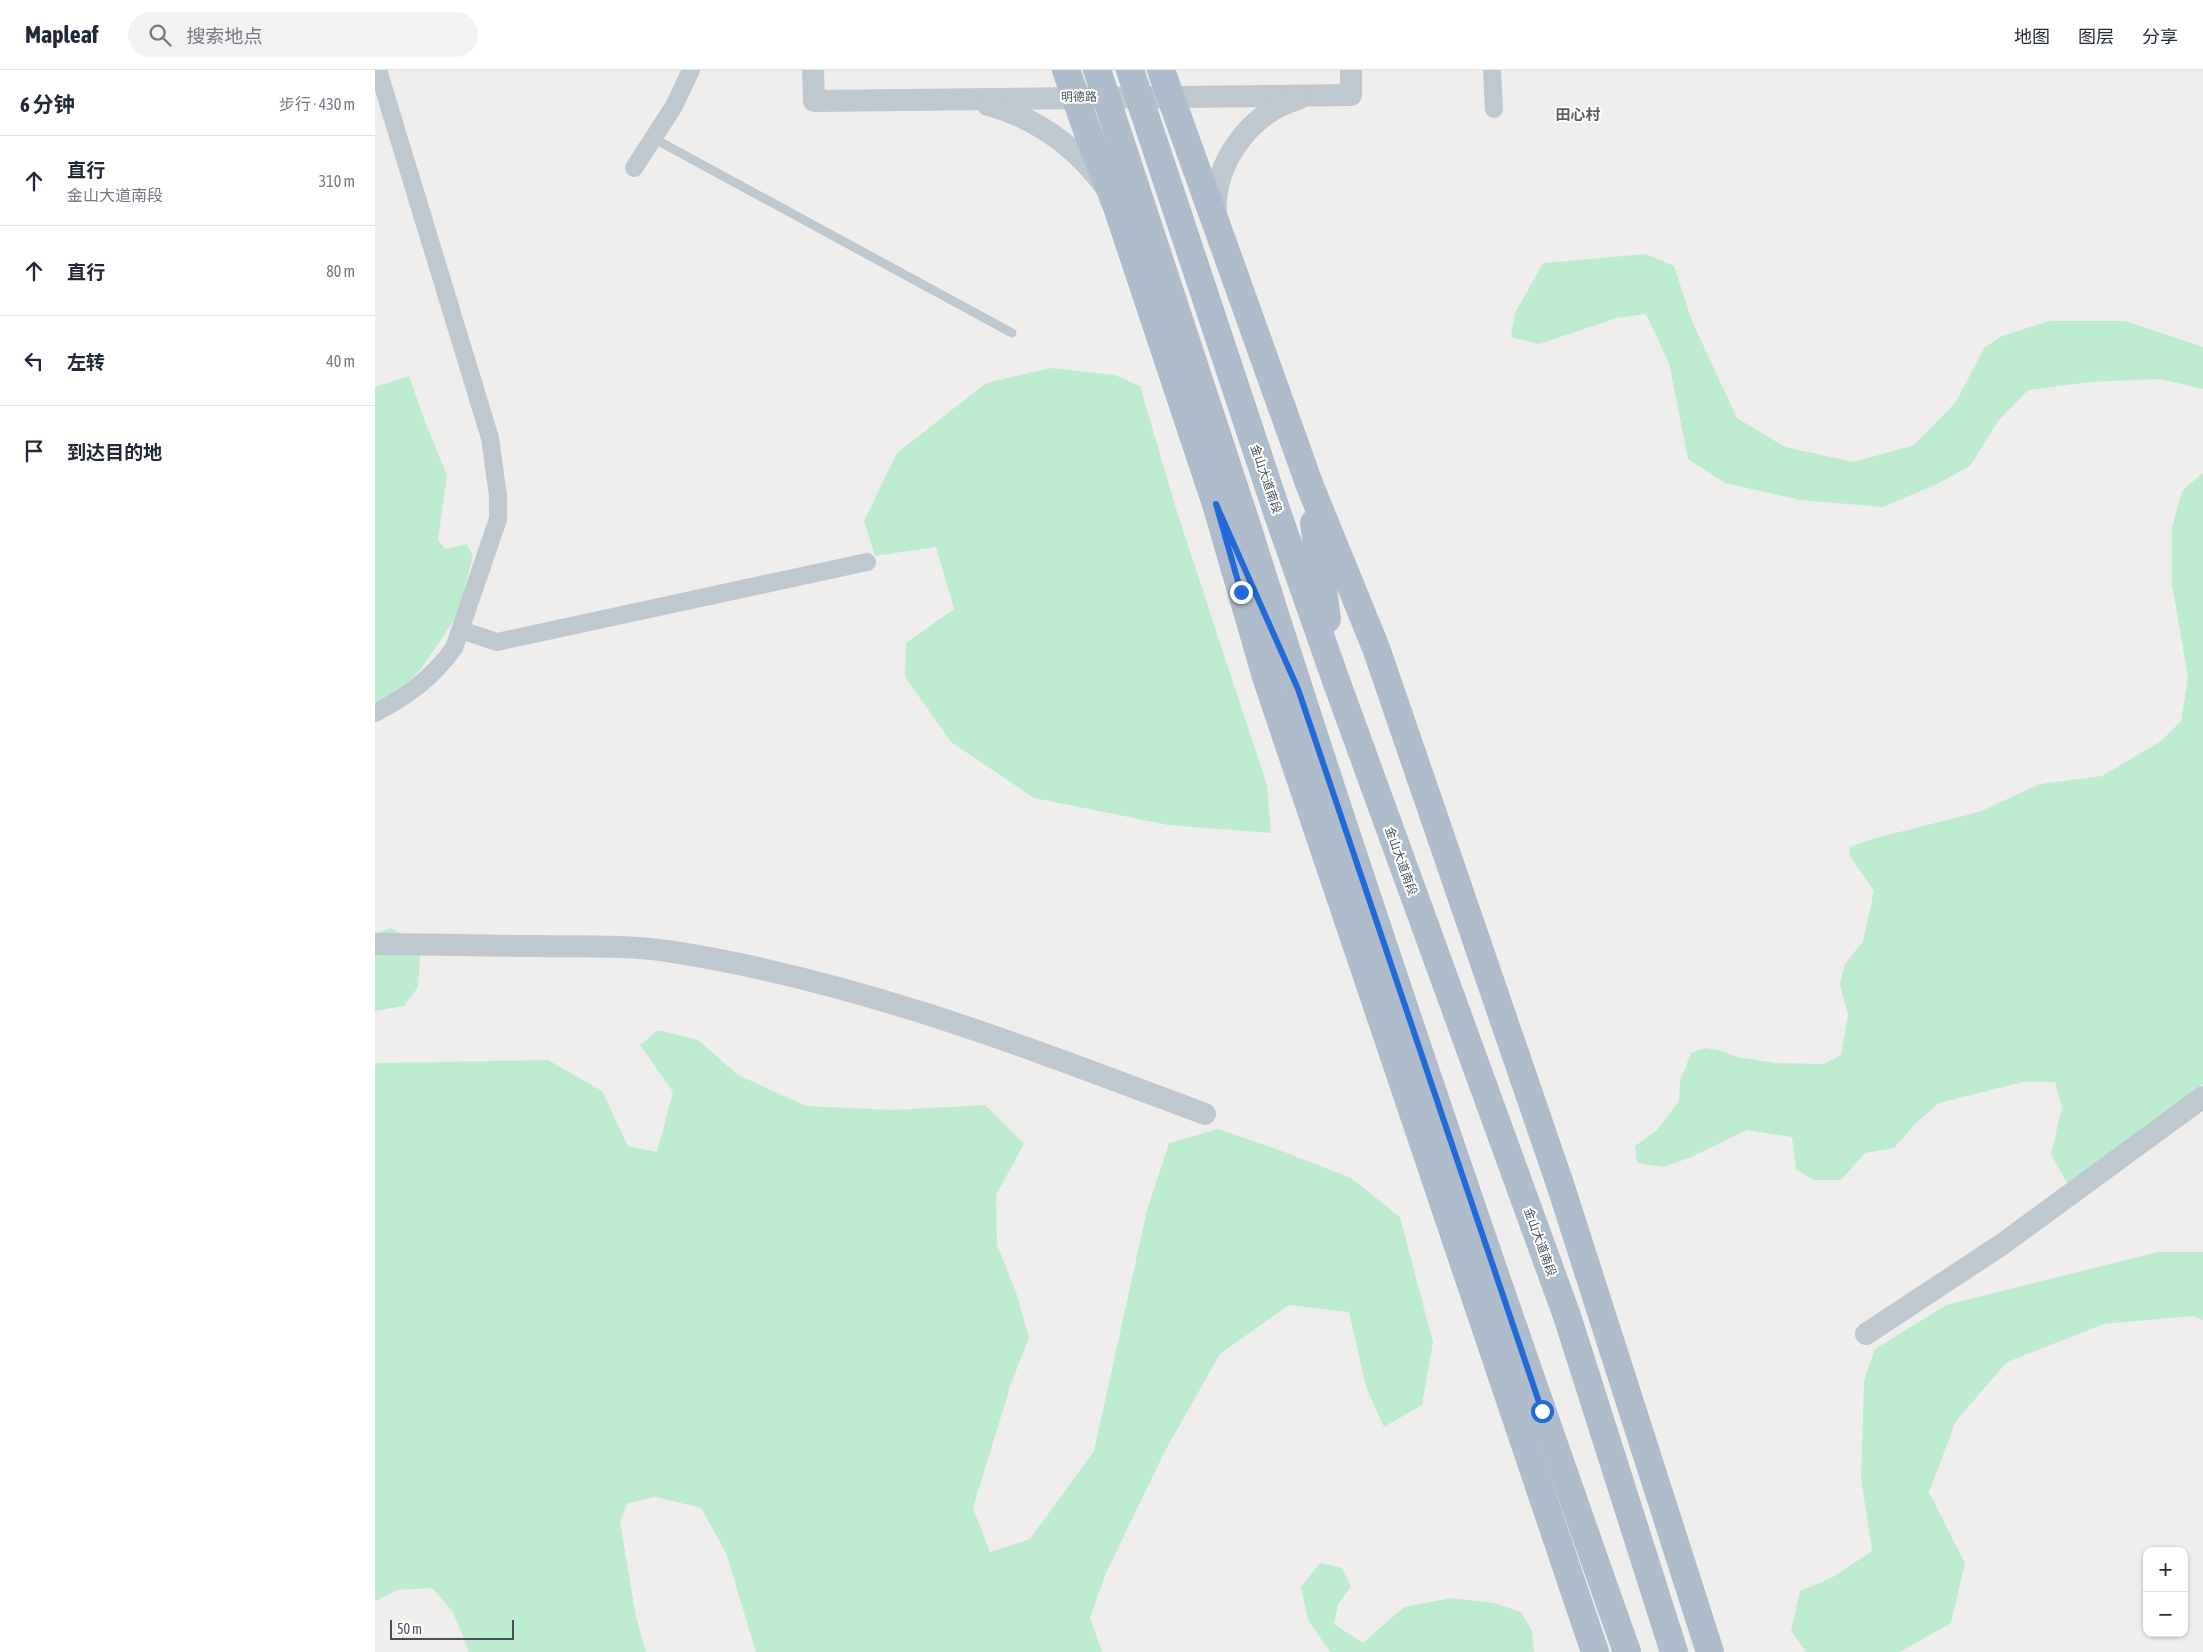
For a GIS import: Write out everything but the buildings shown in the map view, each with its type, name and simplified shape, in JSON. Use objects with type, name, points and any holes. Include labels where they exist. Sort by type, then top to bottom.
[{"type":"main road","points":[[1066,70],[1117,207],[1216,504],[1267,680],[1595,1652]]},
{"type":"main road","points":[[1097,70],[1247,526],[1298,689],[1542,1411],[1627,1652]]},
{"type":"main road","name":"金山大道南段","points":[[1130,70],[1278,514],[1334,675],[1564,1307],[1674,1652]]},
{"type":"main road","points":[[1161,70],[1310,486],[1376,648],[1554,1165],[1710,1652]]},
{"type":"main road","points":[[1310,486],[1334,675]]},
{"type":"main road","points":[[1216,504],[1298,689]]},
{"type":"main road","points":[[1594,1397],[1695,1610]]},
{"type":"main road","points":[[1542,1411],[1585,1623]]},
{"type":"street","points":[[375,713],[399,701],[422,685],[441,666],[454,648],[497,519],[498,496],[490,438],[378,70]]},
{"type":"street","points":[[634,168],[674,106],[691,70]]},
{"type":"street","name":"明德路","points":[[813,70],[814,101],[1351,95],[1351,70]]},
{"type":"street","points":[[1492,70],[1494,109]]},
{"type":"street","points":[[1216,226],[1215,210],[1220,179],[1232,151],[1241,138],[1265,115],[1278,107],[1308,96]]},
{"type":"street","points":[[958,100],[987,105],[1022,116],[1060,139],[1093,170],[1117,207]]},
{"type":"street","points":[[461,630],[497,642],[867,562]]},
{"type":"street","points":[[375,944],[593,946],[666,951],[762,970],[885,1000],[1050,1056],[1205,1114]]},
{"type":"street","points":[[1866,1334],[2001,1245],[2203,1097]]},
{"type":"lane","points":[[653,138],[1012,333]]},
{"type":"green space","points":[[1646,254],[1674,266],[1692,321],[1737,418],[1785,447],[1854,462],[1914,445],[1956,402],[1984,348],[2002,336],[2049,321],[2125,321],[2203,347],[2203,389],[2160,379],[2090,382],[2028,390],[1998,421],[1970,466],[1937,484],[1883,507],[1800,500],[1725,483],[1688,459],[1669,363],[1646,314],[1617,318],[1539,344],[1511,337],[1515,313],[1543,263]]},
{"type":"green space","points":[[1050,368],[1115,375],[1140,386],[1178,515],[1267,785],[1271,833],[1168,825],[1034,798],[951,742],[905,677],[906,643],[954,609],[936,547],[875,556],[864,521],[897,453],[986,383]]},
{"type":"green space","points":[[409,376],[447,475],[438,540],[445,549],[467,544],[473,556],[458,614],[421,669],[393,698],[375,707],[375,387]]},
{"type":"green space","points":[[2203,474],[2203,1084],[2077,1180],[2067,1183],[2051,1154],[2062,1107],[2055,1082],[2023,1082],[1939,1103],[1916,1123],[1894,1148],[1865,1153],[1841,1180],[1814,1180],[1796,1170],[1792,1137],[1747,1130],[1689,1158],[1663,1167],[1637,1163],[1635,1146],[1657,1130],[1679,1101],[1680,1081],[1691,1053],[1705,1048],[1720,1050],[1737,1057],[1775,1063],[1824,1064],[1841,1055],[1848,1015],[1840,984],[1845,964],[1863,941],[1874,891],[1850,856],[1849,847],[1876,838],[1979,812],[2040,784],[2102,776],[2161,741],[2181,721],[2188,678],[2172,584],[2172,527],[2182,491]]},
{"type":"green space","points":[[391,928],[421,947],[418,987],[404,1006],[375,1011],[375,933]]},
{"type":"green space","points":[[658,1030],[698,1040],[738,1075],[806,1106],[892,1110],[985,1105],[1024,1144],[996,1195],[997,1245],[1016,1292],[1029,1338],[1011,1384],[973,1508],[990,1552],[1030,1539],[1094,1451],[1147,1210],[1169,1143],[1218,1129],[1351,1178],[1400,1217],[1433,1342],[1422,1405],[1384,1427],[1366,1387],[1349,1312],[1289,1305],[1220,1354],[1165,1451],[1106,1573],[1090,1618],[1102,1652],[756,1652],[726,1553],[701,1508],[656,1497],[628,1503],[620,1521],[636,1617],[646,1652],[469,1652],[453,1612],[432,1588],[397,1590],[375,1601],[375,1063],[548,1060],[602,1091],[628,1146],[657,1152],[673,1092],[640,1045]]},
{"type":"green space","points":[[2158,1252],[2203,1252],[2203,1320],[2192,1316],[2104,1324],[2007,1362],[1956,1421],[1929,1492],[1965,1563],[1951,1623],[1900,1652],[1806,1652],[1791,1631],[1800,1591],[1833,1577],[1872,1551],[1861,1477],[1864,1381],[1875,1349],[1946,1305]]},
{"type":"green space","points":[[1320,1563],[1342,1568],[1351,1587],[1338,1604],[1334,1624],[1363,1643],[1404,1607],[1451,1598],[1494,1603],[1521,1612],[1532,1631],[1534,1652],[1330,1652],[1308,1620],[1301,1587]]},
{"type":"district","name":"田心村","points":[[1578,115]]},
{"type":"route","points":[[1241,592],[1216,504],[1298,689],[1542,1411]]}]
